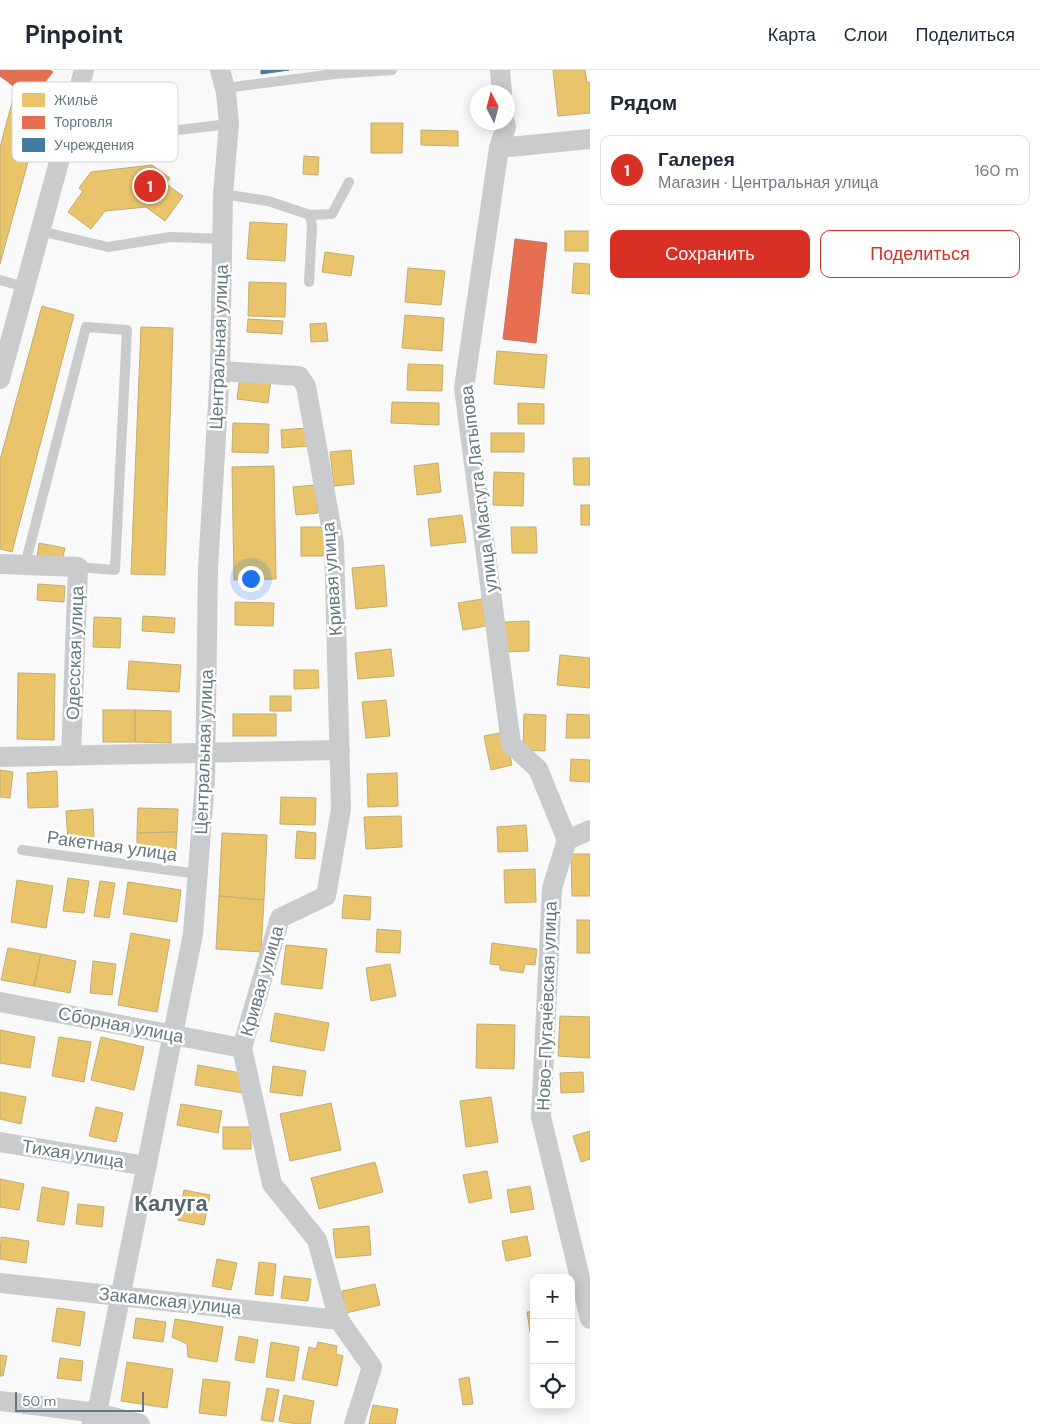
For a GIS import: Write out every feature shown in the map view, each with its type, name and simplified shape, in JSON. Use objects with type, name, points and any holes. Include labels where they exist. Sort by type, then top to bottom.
[{"type":"street","points":[[500,70],[501,85]]},
{"type":"street","name":"Центральная улица","points":[[95,1419],[193,934],[206,753],[208,568],[220,371],[223,194],[229,124],[222,79]]},
{"type":"street","name":"улица Масгута Латыпова","points":[[505,130],[499,148],[464,388],[511,744],[538,769],[567,840]]},
{"type":"street","points":[[499,148],[590,139]]},
{"type":"street","points":[[0,379],[5,338],[25,287],[59,162]]},
{"type":"street","name":"Кривая улица","points":[[220,371],[299,376],[306,386],[334,543],[341,809],[326,896],[280,918],[242,1048],[272,1184],[317,1240],[339,1320],[372,1367],[354,1424]]},
{"type":"street","name":"Одесская улица","points":[[0,564],[78,567],[71,756]]},
{"type":"street","points":[[0,757],[340,750]]},
{"type":"street","points":[[567,840],[590,830]]},
{"type":"street","name":"Ново-Пугачёвская улица","points":[[567,840],[552,888],[541,1117],[590,1319]]},
{"type":"street","name":"Сборная улица","points":[[0,1002],[242,1048]]},
{"type":"street","name":"Тихая улица","points":[[0,1142],[147,1166]]},
{"type":"street","name":"Закамская улица","points":[[0,1282],[339,1320]]},
{"type":"street","points":[[0,1401],[95,1419],[140,1424]]},
{"type":"lane","points":[[222,79],[269,82],[335,74],[392,70]]},
{"type":"lane","points":[[178,130],[229,124]]},
{"type":"lane","points":[[223,194],[268,201],[310,215],[332,214],[349,182]]},
{"type":"lane","points":[[310,215],[312,227],[310,282]]},
{"type":"lane","points":[[40,231],[108,247],[170,237],[223,239]]},
{"type":"lane","points":[[0,280],[25,287]]},
{"type":"lane","points":[[25,565],[86,327],[128,330],[115,570],[78,567]]},
{"type":"lane","name":"Ракетная улица","points":[[22,850],[198,874]]},
{"type":"building: Жильё","points":[[553,70],[585,70],[587,83],[590,82],[590,113],[558,116]]},
{"type":"building: Жильё","points":[[12,103],[12,162],[28,162],[0,264],[0,147]]},
{"type":"building: Жильё","points":[[371,123],[403,123],[402,153],[371,153]]},
{"type":"building: Жильё","points":[[421,130],[458,131],[458,146],[421,145]]},
{"type":"building: Жильё","points":[[304,156],[319,157],[318,175],[303,174]]},
{"type":"building: Жильё","points":[[152,165],[170,178],[166,184],[183,196],[165,221],[146,207],[105,211],[91,229],[68,212],[83,191],[79,188],[91,172]]},
{"type":"building: Жильё","points":[[250,222],[287,224],[285,261],[247,259]]},
{"type":"building: Жильё","points":[[565,231],[588,231],[588,251],[565,251]]},
{"type":"building: Жильё","points":[[325,252],[354,256],[351,276],[322,272]]},
{"type":"building: Жильё","points":[[574,263],[590,264],[590,294],[572,293]]},
{"type":"building: Жильё","points":[[408,268],[445,271],[441,305],[405,302]]},
{"type":"building: Жильё","points":[[249,282],[286,283],[285,317],[248,316]]},
{"type":"building: Жильё","points":[[42,306],[74,315],[12,552],[0,549],[0,460]]},
{"type":"building: Жильё","points":[[405,315],[444,318],[442,351],[402,348]]},
{"type":"building: Жильё","points":[[248,319],[283,321],[282,334],[247,332]]},
{"type":"building: Жильё","points":[[326,323],[328,341],[311,342],[310,324]]},
{"type":"building: Жильё","points":[[141,327],[173,328],[165,575],[131,574]]},
{"type":"building: Жильё","points":[[497,351],[547,355],[544,388],[494,384]]},
{"type":"building: Жильё","points":[[408,364],[443,365],[442,391],[407,390]]},
{"type":"building: Жильё","points":[[240,376],[271,380],[268,403],[237,399]]},
{"type":"building: Жильё","points":[[392,402],[439,403],[439,425],[391,423]]},
{"type":"building: Жильё","points":[[518,403],[544,404],[544,424],[518,424]]},
{"type":"building: Жильё","points":[[233,423],[269,424],[268,453],[232,452]]},
{"type":"building: Жильё","points":[[306,428],[308,446],[282,448],[281,430]]},
{"type":"building: Жильё","points":[[491,433],[524,433],[524,452],[491,452]]},
{"type":"building: Жильё","points":[[351,450],[354,484],[334,486],[330,452]]},
{"type":"building: Жильё","points":[[573,458],[590,458],[590,485],[574,485]]},
{"type":"building: Жильё","points":[[438,463],[441,492],[417,495],[414,466]]},
{"type":"building: Жильё","points":[[274,466],[276,579],[234,580],[232,467]]},
{"type":"building: Жильё","points":[[494,472],[524,473],[523,506],[493,505]]},
{"type":"building: Жильё","points":[[315,485],[318,513],[296,515],[293,487]]},
{"type":"building: Жильё","points":[[581,505],[590,505],[590,525],[581,525]]},
{"type":"building: Жильё","points":[[462,515],[466,542],[431,546],[428,519]]},
{"type":"building: Жильё","points":[[301,527],[326,527],[326,556],[301,556]]},
{"type":"building: Жильё","points":[[511,527],[536,527],[537,553],[512,553]]},
{"type":"building: Жильё","points":[[39,543],[65,548],[62,562],[37,558]]},
{"type":"building: Жильё","points":[[384,565],[387,606],[356,609],[352,568]]},
{"type":"building: Жильё","points":[[38,584],[65,586],[64,602],[37,600]]},
{"type":"building: Жильё","points":[[482,599],[486,626],[463,630],[458,603]]},
{"type":"building: Жильё","points":[[235,602],[274,603],[273,626],[235,625]]},
{"type":"building: Жильё","points":[[143,616],[175,618],[174,633],[142,631]]},
{"type":"building: Жильё","points":[[94,617],[121,618],[120,648],[93,647]]},
{"type":"building: Жильё","points":[[529,621],[529,651],[505,652],[505,622]]},
{"type":"building: Жильё","points":[[391,649],[394,676],[358,679],[355,653]]},
{"type":"building: Жильё","points":[[560,655],[590,658],[590,688],[557,685]]},
{"type":"building: Жильё","points":[[129,661],[181,665],[179,692],[127,689]]},
{"type":"building: Жильё","points":[[294,670],[318,670],[319,688],[294,689]]},
{"type":"building: Жильё","points":[[18,673],[55,674],[54,740],[17,739]]},
{"type":"building: Жильё","points":[[270,696],[291,696],[291,711],[270,711]]},
{"type":"building: Жильё","points":[[386,700],[390,736],[366,738],[362,702]]},
{"type":"building: Жильё","points":[[103,710],[135,710],[135,742],[103,742]]},
{"type":"building: Жильё","points":[[135,710],[171,711],[171,743],[135,742]]},
{"type":"building: Жильё","points":[[233,714],[276,714],[276,736],[233,736]]},
{"type":"building: Жильё","points":[[524,714],[546,715],[545,751],[523,750]]},
{"type":"building: Жильё","points":[[567,714],[590,715],[590,738],[566,738]]},
{"type":"building: Жильё","points":[[505,732],[512,765],[491,770],[484,736]]},
{"type":"building: Жильё","points":[[571,759],[590,760],[590,782],[570,781]]},
{"type":"building: Жильё","points":[[0,770],[13,772],[10,798],[0,797]]},
{"type":"building: Жильё","points":[[57,771],[58,807],[28,808],[27,773]]},
{"type":"building: Жильё","points":[[397,773],[398,806],[368,807],[367,774]]},
{"type":"building: Жильё","points":[[281,797],[316,798],[315,825],[280,824]]},
{"type":"building: Жильё","points":[[138,808],[178,809],[177,832],[137,833]]},
{"type":"building: Жильё","points":[[93,809],[94,839],[68,840],[66,811]]},
{"type":"building: Жильё","points":[[401,816],[402,847],[366,849],[364,817]]},
{"type":"building: Жильё","points":[[526,825],[528,851],[498,852],[497,827]]},
{"type":"building: Жильё","points":[[297,831],[316,833],[315,859],[295,858]]},
{"type":"building: Жильё","points":[[177,832],[176,850],[137,849],[137,833]]},
{"type":"building: Жильё","points":[[222,833],[267,835],[264,900],[219,896]]},
{"type":"building: Жильё","points":[[571,854],[590,854],[590,896],[572,896]]},
{"type":"building: Жильё","points":[[535,869],[536,902],[505,903],[504,870]]},
{"type":"building: Жильё","points":[[68,878],[89,881],[84,913],[63,911]]},
{"type":"building: Жильё","points":[[17,880],[53,886],[46,928],[11,922]]},
{"type":"building: Жильё","points":[[100,881],[115,883],[109,918],[94,916]]},
{"type":"building: Жильё","points":[[128,882],[181,890],[177,922],[123,914]]},
{"type":"building: Жильё","points":[[344,895],[371,897],[370,920],[342,918]]},
{"type":"building: Жильё","points":[[219,896],[264,900],[261,952],[216,949]]},
{"type":"building: Жильё","points":[[577,920],[590,920],[590,953],[577,953]]},
{"type":"building: Жильё","points":[[377,929],[401,931],[400,953],[376,952]]},
{"type":"building: Жильё","points":[[131,933],[170,940],[157,1012],[118,1005]]},
{"type":"building: Жильё","points":[[492,943],[537,949],[535,965],[525,964],[523,973],[500,970],[500,965],[490,964]]},
{"type":"building: Жильё","points":[[286,945],[327,949],[322,989],[281,984]]},
{"type":"building: Жильё","points":[[8,948],[41,954],[34,986],[1,980]]},
{"type":"building: Жильё","points":[[41,954],[76,961],[70,993],[34,986]]},
{"type":"building: Жильё","points":[[93,961],[116,964],[112,995],[90,993]]},
{"type":"building: Жильё","points":[[390,964],[396,996],[371,1001],[366,968]]},
{"type":"building: Жильё","points":[[275,1013],[329,1023],[324,1051],[270,1041]]},
{"type":"building: Жильё","points":[[560,1016],[590,1017],[590,1058],[558,1056]]},
{"type":"building: Жильё","points":[[477,1024],[515,1025],[514,1069],[476,1068]]},
{"type":"building: Жильё","points":[[0,1030],[35,1037],[30,1068],[0,1063]]},
{"type":"building: Жильё","points":[[59,1037],[91,1042],[84,1082],[52,1076]]},
{"type":"building: Жильё","points":[[101,1037],[144,1047],[134,1090],[91,1080]]},
{"type":"building: Жильё","points":[[198,1065],[246,1074],[243,1093],[195,1085]]},
{"type":"building: Жильё","points":[[273,1066],[306,1071],[302,1096],[270,1092]]},
{"type":"building: Жильё","points":[[583,1072],[584,1092],[561,1093],[560,1073]]},
{"type":"building: Жильё","points":[[0,1092],[26,1097],[21,1124],[0,1119]]},
{"type":"building: Жильё","points":[[491,1097],[498,1142],[466,1147],[460,1101]]},
{"type":"building: Жильё","points":[[331,1103],[341,1150],[290,1161],[280,1114]]},
{"type":"building: Жильё","points":[[181,1104],[222,1111],[218,1133],[177,1125]]},
{"type":"building: Жильё","points":[[96,1107],[123,1113],[116,1142],[89,1136]]},
{"type":"building: Жильё","points":[[223,1127],[251,1127],[251,1149],[223,1149]]},
{"type":"building: Жильё","points":[[590,1131],[590,1159],[581,1162],[573,1136]]},
{"type":"building: Жильё","points":[[375,1162],[383,1192],[319,1209],[311,1178]]},
{"type":"building: Жильё","points":[[487,1171],[492,1198],[469,1203],[463,1175]]},
{"type":"building: Жильё","points":[[0,1179],[24,1184],[19,1210],[0,1207]]},
{"type":"building: Жильё","points":[[530,1186],[534,1209],[511,1213],[507,1190]]},
{"type":"building: Жильё","points":[[42,1187],[69,1192],[64,1225],[37,1221]]},
{"type":"building: Жильё","points":[[184,1190],[210,1195],[204,1225],[178,1220]]},
{"type":"building: Жильё","points":[[78,1204],[104,1207],[102,1227],[76,1224]]},
{"type":"building: Жильё","points":[[369,1226],[371,1255],[336,1258],[333,1229]]},
{"type":"building: Жильё","points":[[527,1236],[531,1256],[506,1261],[502,1241]]},
{"type":"building: Жильё","points":[[1,1237],[29,1241],[26,1263],[0,1259]]},
{"type":"building: Жильё","points":[[217,1259],[237,1263],[231,1290],[212,1286]]},
{"type":"building: Жильё","points":[[259,1262],[276,1264],[273,1296],[255,1294]]},
{"type":"building: Жильё","points":[[284,1276],[311,1279],[308,1301],[281,1298]]},
{"type":"building: Жильё","points":[[375,1284],[380,1305],[346,1313],[342,1291]]},
{"type":"building: Жильё","points":[[57,1308],[85,1312],[80,1346],[52,1341]]},
{"type":"building: Жильё","points":[[527,1312],[530,1312],[530,1331]]},
{"type":"building: Жильё","points":[[136,1318],[166,1322],[163,1342],[133,1338]]},
{"type":"building: Жильё","points":[[175,1319],[223,1327],[217,1362],[188,1357],[187,1344],[172,1337]]},
{"type":"building: Жильё","points":[[239,1336],[258,1340],[254,1363],[235,1360]]},
{"type":"building: Жильё","points":[[271,1342],[299,1347],[294,1381],[266,1377]]},
{"type":"building: Жильё","points":[[318,1342],[337,1346],[336,1354],[343,1356],[337,1386],[302,1379],[309,1347],[316,1349]]},
{"type":"building: Жильё","points":[[0,1355],[7,1356],[3,1376],[0,1376]]},
{"type":"building: Жильё","points":[[60,1358],[83,1361],[81,1381],[57,1378]]},
{"type":"building: Жильё","points":[[127,1362],[173,1369],[167,1408],[121,1401]]},
{"type":"building: Жильё","points":[[469,1377],[473,1404],[463,1405],[459,1379]]},
{"type":"building: Жильё","points":[[203,1379],[230,1382],[226,1416],[199,1413]]},
{"type":"building: Жильё","points":[[267,1388],[279,1390],[273,1422],[261,1420]]},
{"type":"building: Жильё","points":[[284,1395],[314,1401],[310,1424],[279,1421]]},
{"type":"building: Жильё","points":[[373,1405],[398,1409],[395,1424],[369,1424]]},
{"type":"building: Торговля","points":[[0,70],[50,70],[53,72],[45,82],[12,82],[12,85],[0,76]]},
{"type":"building: Торговля","points":[[515,239],[547,243],[536,343],[503,339]]},
{"type":"building: Учреждения","points":[[261,70],[289,70],[261,74]]},
{"type":"place","name":"Галерея","points":[[150,186]]},
{"type":"district","name":"Калуга","points":[[171,1203]]}]
